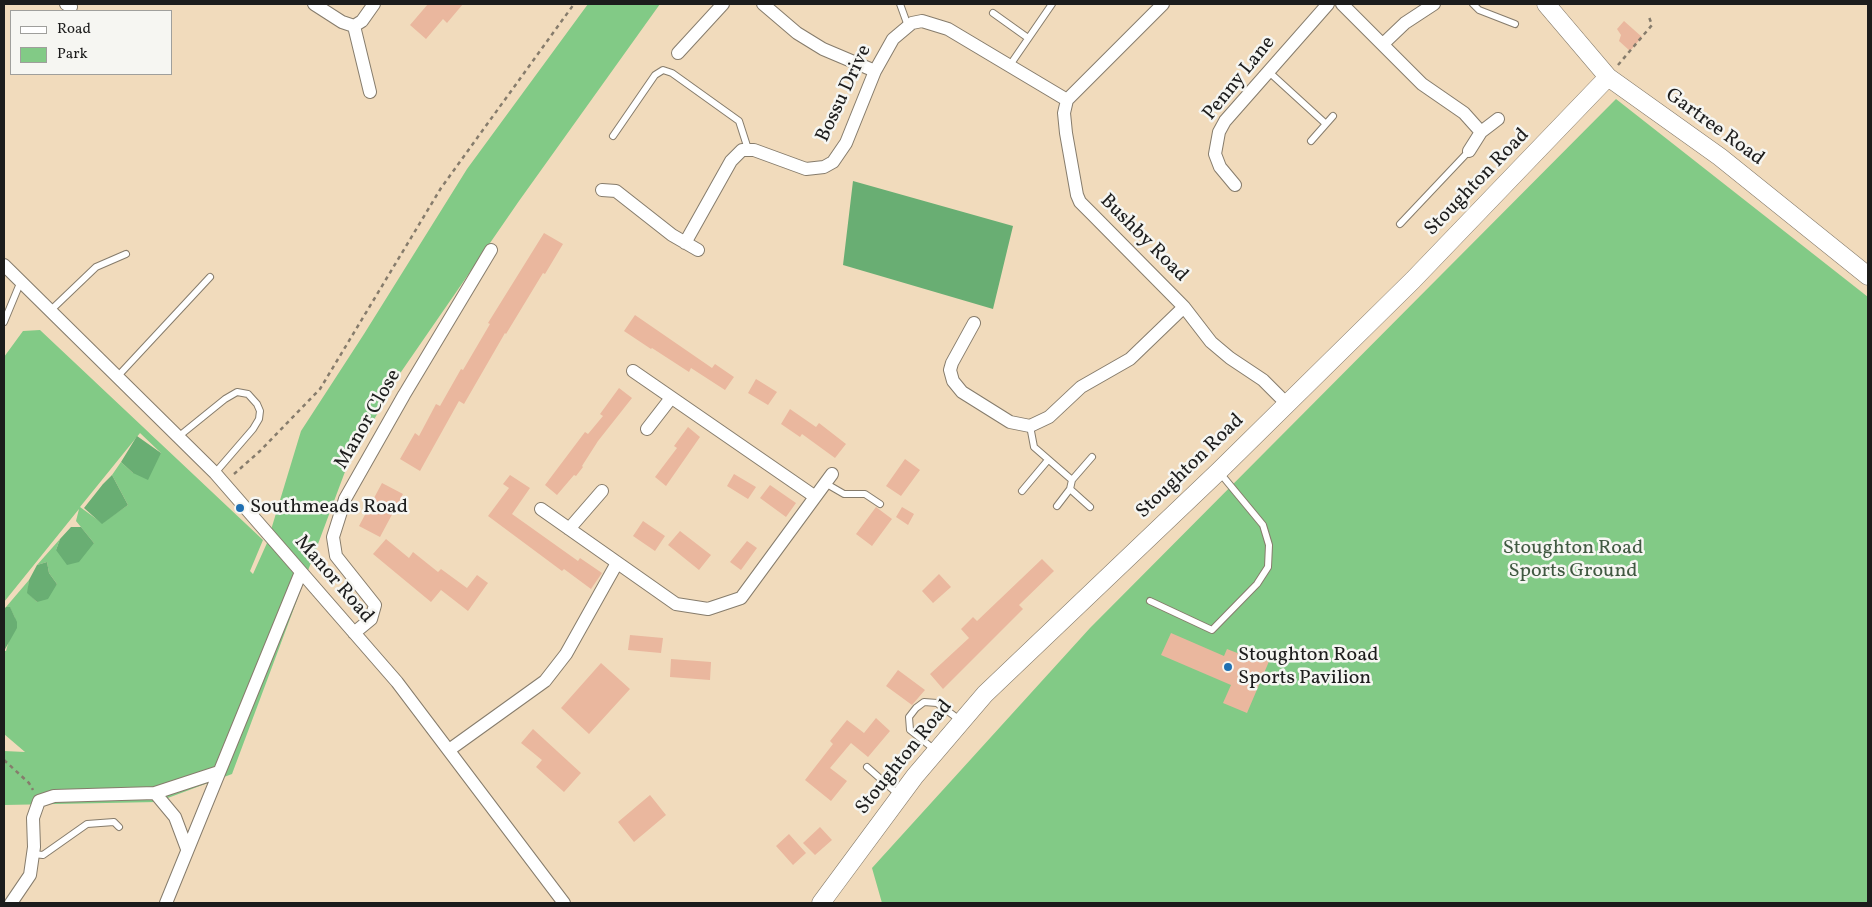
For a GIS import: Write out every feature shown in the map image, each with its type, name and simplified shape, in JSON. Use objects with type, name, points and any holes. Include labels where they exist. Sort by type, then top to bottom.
[{"type":"main road","name":"Gartree Road","points":[[1546,4],[1608,77],[1720,157],[1868,276]]},
{"type":"main road","name":"Stoughton Road","points":[[821,903],[900,796],[985,694],[1219,471],[1414,280],[1608,77]]},
{"type":"street","points":[[314,4],[342,22],[354,26]]},
{"type":"street","points":[[354,26],[362,21],[374,4]]},
{"type":"street","points":[[678,53],[723,4]]},
{"type":"street","points":[[763,4],[797,33],[823,49],[875,71]]},
{"type":"street","name":"Penny Lane","points":[[1235,184],[1220,167],[1215,154],[1215,142],[1224,121],[1328,4]]},
{"type":"street","points":[[1342,4],[1422,84],[1464,113],[1481,132]]},
{"type":"street","points":[[1383,44],[1412,18],[1434,4]]},
{"type":"street","points":[[908,26],[922,21],[934,23],[1010,65],[1067,100],[1155,6]]},
{"type":"street","points":[[354,26],[370,92]]},
{"type":"street","name":"Bossu Drive","points":[[748,149],[806,169],[824,167],[833,162],[846,143],[875,71],[893,39],[908,26]]},
{"type":"street","name":"Bushby Road","points":[[1067,100],[1064,113],[1066,133],[1075,186],[1080,202],[1184,307],[1215,345],[1263,380],[1287,404]]},
{"type":"street","points":[[1469,151],[1481,132],[1498,119]]},
{"type":"street","points":[[685,243],[732,161],[742,150],[748,149]]},
{"type":"street","points":[[602,190],[616,191],[685,243],[698,250]]},
{"type":"street","name":"Manor Close","points":[[354,633],[371,619],[375,605],[336,556],[333,537],[345,500],[404,395],[491,250]]},
{"type":"street","name":"Manor Road","points":[[4,265],[215,473],[397,682],[564,903]]},
{"type":"street","points":[[974,323],[952,363],[950,370],[952,381],[962,392],[1010,422],[1030,426],[1049,417],[1081,387],[1130,359],[1184,307]]},
{"type":"street","points":[[633,371],[814,496]]},
{"type":"street","points":[[647,429],[672,398]]},
{"type":"street","points":[[541,509],[676,604],[708,609],[741,598],[828,479]]},
{"type":"street","points":[[569,529],[602,491]]},
{"type":"street","points":[[449,750],[545,681],[566,654],[617,563]]},
{"type":"street","points":[[166,903],[301,572]]},
{"type":"street","points":[[11,903],[30,875],[33,854],[33,818],[38,801],[54,796],[155,792],[219,772]]},
{"type":"street","points":[[155,792],[175,817],[187,849]]},
{"type":"lane","points":[[900,4],[908,26]]},
{"type":"lane","points":[[1010,65],[1052,4]]},
{"type":"lane","points":[[1473,4],[1479,10],[1515,24]]},
{"type":"lane","points":[[993,13],[1028,38]]},
{"type":"lane","points":[[612,136],[655,75],[663,70],[672,73],[739,120],[748,149]]},
{"type":"lane","points":[[1269,72],[1326,124]]},
{"type":"lane","points":[[1311,141],[1333,116]]},
{"type":"lane","points":[[1400,224],[1469,151]]},
{"type":"lane","points":[[50,311],[96,267],[126,254]]},
{"type":"lane","points":[[117,377],[210,277]]},
{"type":"lane","points":[[4,322],[21,281]]},
{"type":"lane","points":[[178,438],[225,399],[237,392],[248,394],[257,404],[260,411],[259,419],[253,429],[215,473]]},
{"type":"lane","points":[[1030,426],[1034,447],[1072,480]]},
{"type":"lane","points":[[1057,506],[1070,489],[1072,480],[1092,457]]},
{"type":"lane","points":[[1022,491],[1048,460]]},
{"type":"lane","points":[[1150,601],[1212,630],[1257,584],[1268,567],[1269,544],[1263,525],[1219,471]]},
{"type":"lane","points":[[828,479],[844,494],[865,494],[880,504]]},
{"type":"lane","points":[[1070,489],[1090,507]]},
{"type":"lane","points":[[936,751],[910,730],[909,717],[916,708],[924,702],[937,703],[962,721]]},
{"type":"lane","points":[[867,767],[900,796]]},
{"type":"lane","points":[[33,854],[43,855],[87,824],[114,822],[119,827]]},
{"type":"path","points":[[223,483],[260,451],[320,389],[441,188],[574,4]]},
{"type":"path","points":[[1608,77],[1652,25],[1649,17]]},
{"type":"path","points":[[4,760],[29,783],[38,801]]},
{"type":"green space","points":[[588,4],[660,4],[519,201],[401,372],[346,469],[232,774],[157,802],[4,805],[4,751],[25,752],[4,734],[4,651],[6,651],[15,618],[10,608],[6,607],[29,580],[28,593],[37,602],[57,584],[49,573],[47,562],[37,565],[60,539],[56,550],[94,543],[76,521],[79,509],[4,602],[4,357],[23,331],[40,330],[263,540],[250,571],[253,574],[267,543],[301,431],[467,169]],"holes":[[[140,433],[161,453],[133,473],[121,462],[112,475],[128,505],[102,523],[80,507]]]},
{"type":"green space","name":"Stoughton Road Sports Ground","points":[[1616,99],[1868,297],[1868,903],[882,903],[872,868],[1090,628]]},
{"type":"green space","points":[[853,181],[1013,226],[993,309],[843,265]]},
{"type":"green space","points":[[137,436],[161,453],[148,480],[133,473],[121,462]]},
{"type":"green space","points":[[112,475],[128,505],[102,524],[84,508]]},
{"type":"green space","points":[[71,527],[81,527],[94,543],[79,562],[67,565],[56,550],[60,539]]},
{"type":"green space","points":[[47,562],[49,573],[57,584],[48,599],[37,602],[27,593],[29,580],[37,565]]},
{"type":"green space","points":[[10,607],[17,622],[17,628],[4,651],[4,609]]},
{"type":"building","points":[[428,4],[463,4],[447,23],[443,19],[426,39],[410,25]]},
{"type":"building","points":[[1624,21],[1642,37],[1630,51],[1619,41],[1621,35],[1617,29]]},
{"type":"building","points":[[544,233],[563,244],[505,333],[464,404],[459,401],[420,471],[400,459],[415,433],[419,436],[436,404],[440,406],[461,369],[463,370],[490,324],[488,323]]},
{"type":"building","points":[[635,315],[712,368],[715,364],[734,377],[725,390],[691,368],[689,372],[624,331]]},
{"type":"building","points":[[756,379],[777,392],[768,405],[748,393]]},
{"type":"building","points":[[619,388],[632,398],[598,441],[583,467],[557,495],[545,485],[585,432],[588,434],[603,416],[600,414]]},
{"type":"building","points":[[790,409],[816,427],[819,423],[846,444],[835,458],[802,434],[800,437],[781,424]]},
{"type":"building","points":[[688,427],[700,437],[666,486],[655,477],[677,448],[674,446]]},
{"type":"building","points":[[905,459],[920,470],[901,496],[886,486]]},
{"type":"building","points":[[734,474],[756,487],[748,499],[727,486]]},
{"type":"building","points":[[510,475],[530,488],[512,514],[578,561],[580,558],[602,573],[591,589],[564,569],[562,571],[488,516],[509,488],[503,484]]},
{"type":"building","points":[[382,483],[403,494],[380,537],[359,526]]},
{"type":"building","points":[[770,485],[796,503],[786,517],[760,498]]},
{"type":"building","points":[[876,507],[892,519],[872,546],[856,534]]},
{"type":"building","points":[[902,507],[914,514],[908,525],[896,517]]},
{"type":"building","points":[[643,521],[665,536],[655,551],[633,536]]},
{"type":"building","points":[[680,531],[711,555],[699,570],[668,545]]},
{"type":"building","points":[[386,539],[409,558],[413,552],[438,572],[441,569],[467,588],[477,575],[488,583],[468,611],[441,590],[431,602],[373,554]]},
{"type":"building","points":[[747,541],[757,548],[741,570],[730,562]]},
{"type":"building","points":[[1042,559],[1054,571],[1019,605],[1023,609],[943,689],[930,674],[969,638],[961,629],[973,617],[977,621]]},
{"type":"building","points":[[939,574],[951,587],[933,603],[922,591]]},
{"type":"building","name":"Stoughton Road Sports Pavilion","points":[[1171,633],[1224,656],[1227,649],[1245,656],[1247,650],[1270,659],[1247,713],[1223,703],[1231,685],[1161,655]]},
{"type":"building","points":[[630,635],[663,638],[661,653],[628,650]]},
{"type":"building","points":[[671,659],[711,662],[710,680],[670,677]]},
{"type":"building","points":[[601,663],[630,689],[589,734],[561,708]]},
{"type":"building","points":[[898,670],[925,690],[912,705],[886,686]]},
{"type":"building","points":[[876,718],[890,731],[868,757],[851,743],[830,768],[847,781],[831,801],[805,780],[833,744],[830,741],[847,720],[864,733]]},
{"type":"building","points":[[533,729],[581,773],[564,792],[536,767],[542,760],[521,743]]},
{"type":"building","points":[[650,795],[666,815],[634,842],[618,822]]},
{"type":"building","points":[[820,827],[832,840],[815,855],[803,843]]},
{"type":"building","points":[[789,834],[806,853],[793,865],[776,846]]},
{"type":"place","name":"Southmeads Road","points":[[240,508]]},
{"type":"place","name":"Stoughton Road Sports Pavilion","points":[[1228,667]]}]
